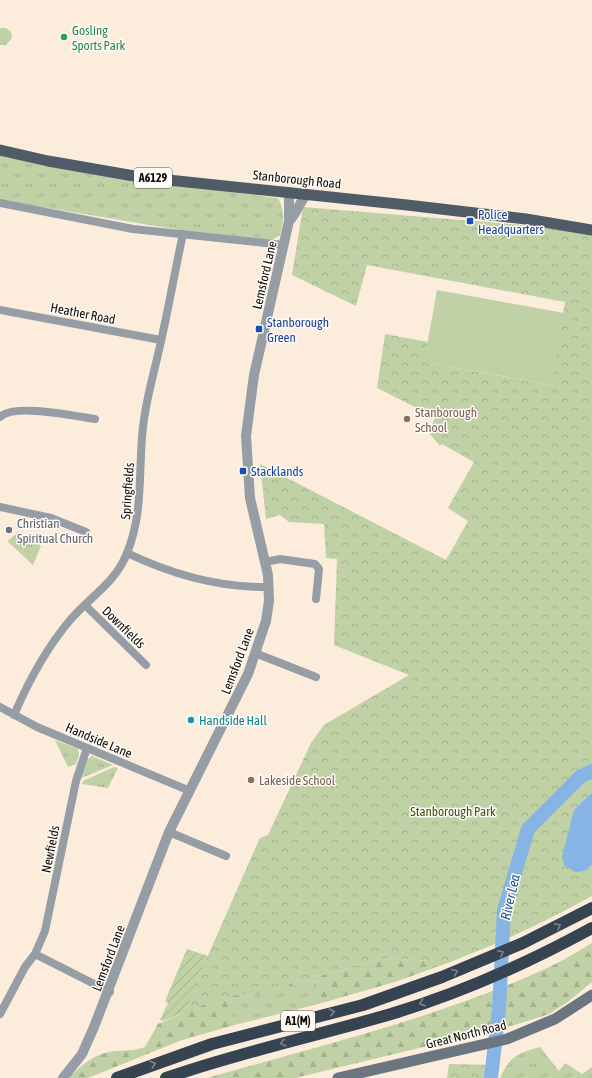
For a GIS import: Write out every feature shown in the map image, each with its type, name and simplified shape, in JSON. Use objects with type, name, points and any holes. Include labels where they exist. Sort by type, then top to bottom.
[{"type":"highway","name":"A1(M)","points":[[117,1078],[212,1044],[363,1005],[478,963],[523,943],[592,908]]},
{"type":"highway","name":"A1(M)","points":[[166,1078],[228,1058],[392,1013],[484,980],[592,928]]},
{"type":"main road","name":"Stanborough Road","points":[[0,150],[48,161],[140,177],[495,215],[592,230]]},
{"type":"main road","name":"Great North Road","points":[[338,1078],[508,1038],[555,1019],[592,995]]},
{"type":"street","name":"Lemsford Lane","points":[[63,1078],[82,1054],[110,992],[169,832],[227,720],[256,653],[266,621],[269,587],[265,562],[250,498],[246,436],[254,375],[289,221],[289,192]]},
{"type":"street","name":"Lemsford Lane","points":[[289,221],[294,216],[298,205],[307,194]]},
{"type":"street","points":[[0,203],[133,229],[284,245]]},
{"type":"street","name":"Springfields","points":[[14,715],[44,656],[73,617],[86,606],[117,573],[127,553],[136,528],[143,428],[183,234]]},
{"type":"street","name":"Heather Road","points":[[0,310],[161,340]]},
{"type":"street","points":[[0,417],[3,414],[17,410],[95,419]]},
{"type":"street","points":[[0,507],[51,518],[86,532]]},
{"type":"street","points":[[127,553],[156,567],[183,576],[220,584],[269,587]]},
{"type":"street","points":[[265,562],[280,560],[315,564],[318,566],[320,569],[316,599]]},
{"type":"street","name":"Downfields","points":[[86,606],[146,665]]},
{"type":"street","points":[[256,653],[316,677]]},
{"type":"street","name":"Handside Lane","points":[[0,707],[86,748],[190,792]]},
{"type":"street","name":"Newfields","points":[[0,1014],[25,967],[35,954],[45,931],[76,780],[86,748]]},
{"type":"street","points":[[169,832],[226,856]]},
{"type":"street","points":[[35,954],[110,992]]},
{"type":"green space","points":[[0,28],[6,28],[11,32],[12,38],[6,45],[0,45]]},
{"type":"green space","points":[[0,155],[200,188],[278,198],[283,212],[280,235],[272,240],[186,231],[0,200]]},
{"type":"green space","name":"Stanborough Park","points":[[303,207],[559,228],[592,235],[592,896],[513,936],[431,969],[429,961],[388,958],[288,984],[220,999],[185,1012],[260,838],[268,835],[311,743],[324,725],[409,675],[334,645],[337,559],[326,558],[324,524],[289,522],[280,515],[266,519],[260,464],[446,560],[468,521],[448,508],[474,462],[442,444],[440,446],[429,433],[435,417],[377,388],[385,334],[428,342],[424,362],[550,385],[565,302],[367,265],[356,306],[292,275]]},
{"type":"green space","points":[[437,290],[564,313],[551,385],[424,362]]},
{"type":"green space","points":[[19,532],[41,546],[33,565],[7,541]]},
{"type":"green space","points":[[55,740],[78,749],[79,755],[76,764],[68,767]]},
{"type":"green space","points":[[92,756],[113,765],[79,779],[84,762]]},
{"type":"green space","points":[[114,767],[118,768],[108,788],[82,784],[83,781]]},
{"type":"green space","points":[[260,838],[288,984],[388,958],[430,961],[431,969],[398,981],[322,1003],[316,980],[229,1000],[235,1025],[182,1040],[88,1078],[69,1078],[84,1064],[103,1053],[134,1050],[145,1047],[158,1024],[185,1012]]},
{"type":"green space","points":[[592,943],[592,982],[569,1001],[549,1014],[518,1024],[295,1078],[207,1078],[336,1042],[464,1002],[547,968]]},
{"type":"green space","points":[[187,949],[208,956],[185,1012],[163,1021],[160,1020],[168,1003],[165,1001]]},
{"type":"green space","points":[[316,980],[322,1003],[235,1025],[228,1000]]},
{"type":"green space","points":[[540,1047],[559,1071],[565,1063],[582,1074],[592,1067],[592,1078],[500,1078],[507,1065],[515,1057],[526,1051]]},
{"type":"green space","points":[[449,1064],[493,1065],[491,1078],[447,1078]]},
{"type":"water","points":[[592,793],[592,865],[584,871],[575,872],[564,865],[562,857],[574,810]]},
{"type":"waterway","name":"River Lea","points":[[491,1078],[499,1009],[504,910],[528,829],[581,776],[592,771]]},
{"type":"place","name":"Gosling Sports Park","points":[[64,37]]},
{"type":"place","name":"Police Headquarters","points":[[470,221]]},
{"type":"place","name":"Stanborough Green","points":[[259,329]]},
{"type":"place","name":"Stanborough School","points":[[407,419]]},
{"type":"place","name":"Stacklands","points":[[243,471]]},
{"type":"place","name":"Christian Spiritual Church","points":[[9,530]]},
{"type":"place","name":"Handside Hall","points":[[191,720]]},
{"type":"place","name":"Lakeside School","points":[[251,780]]}]
